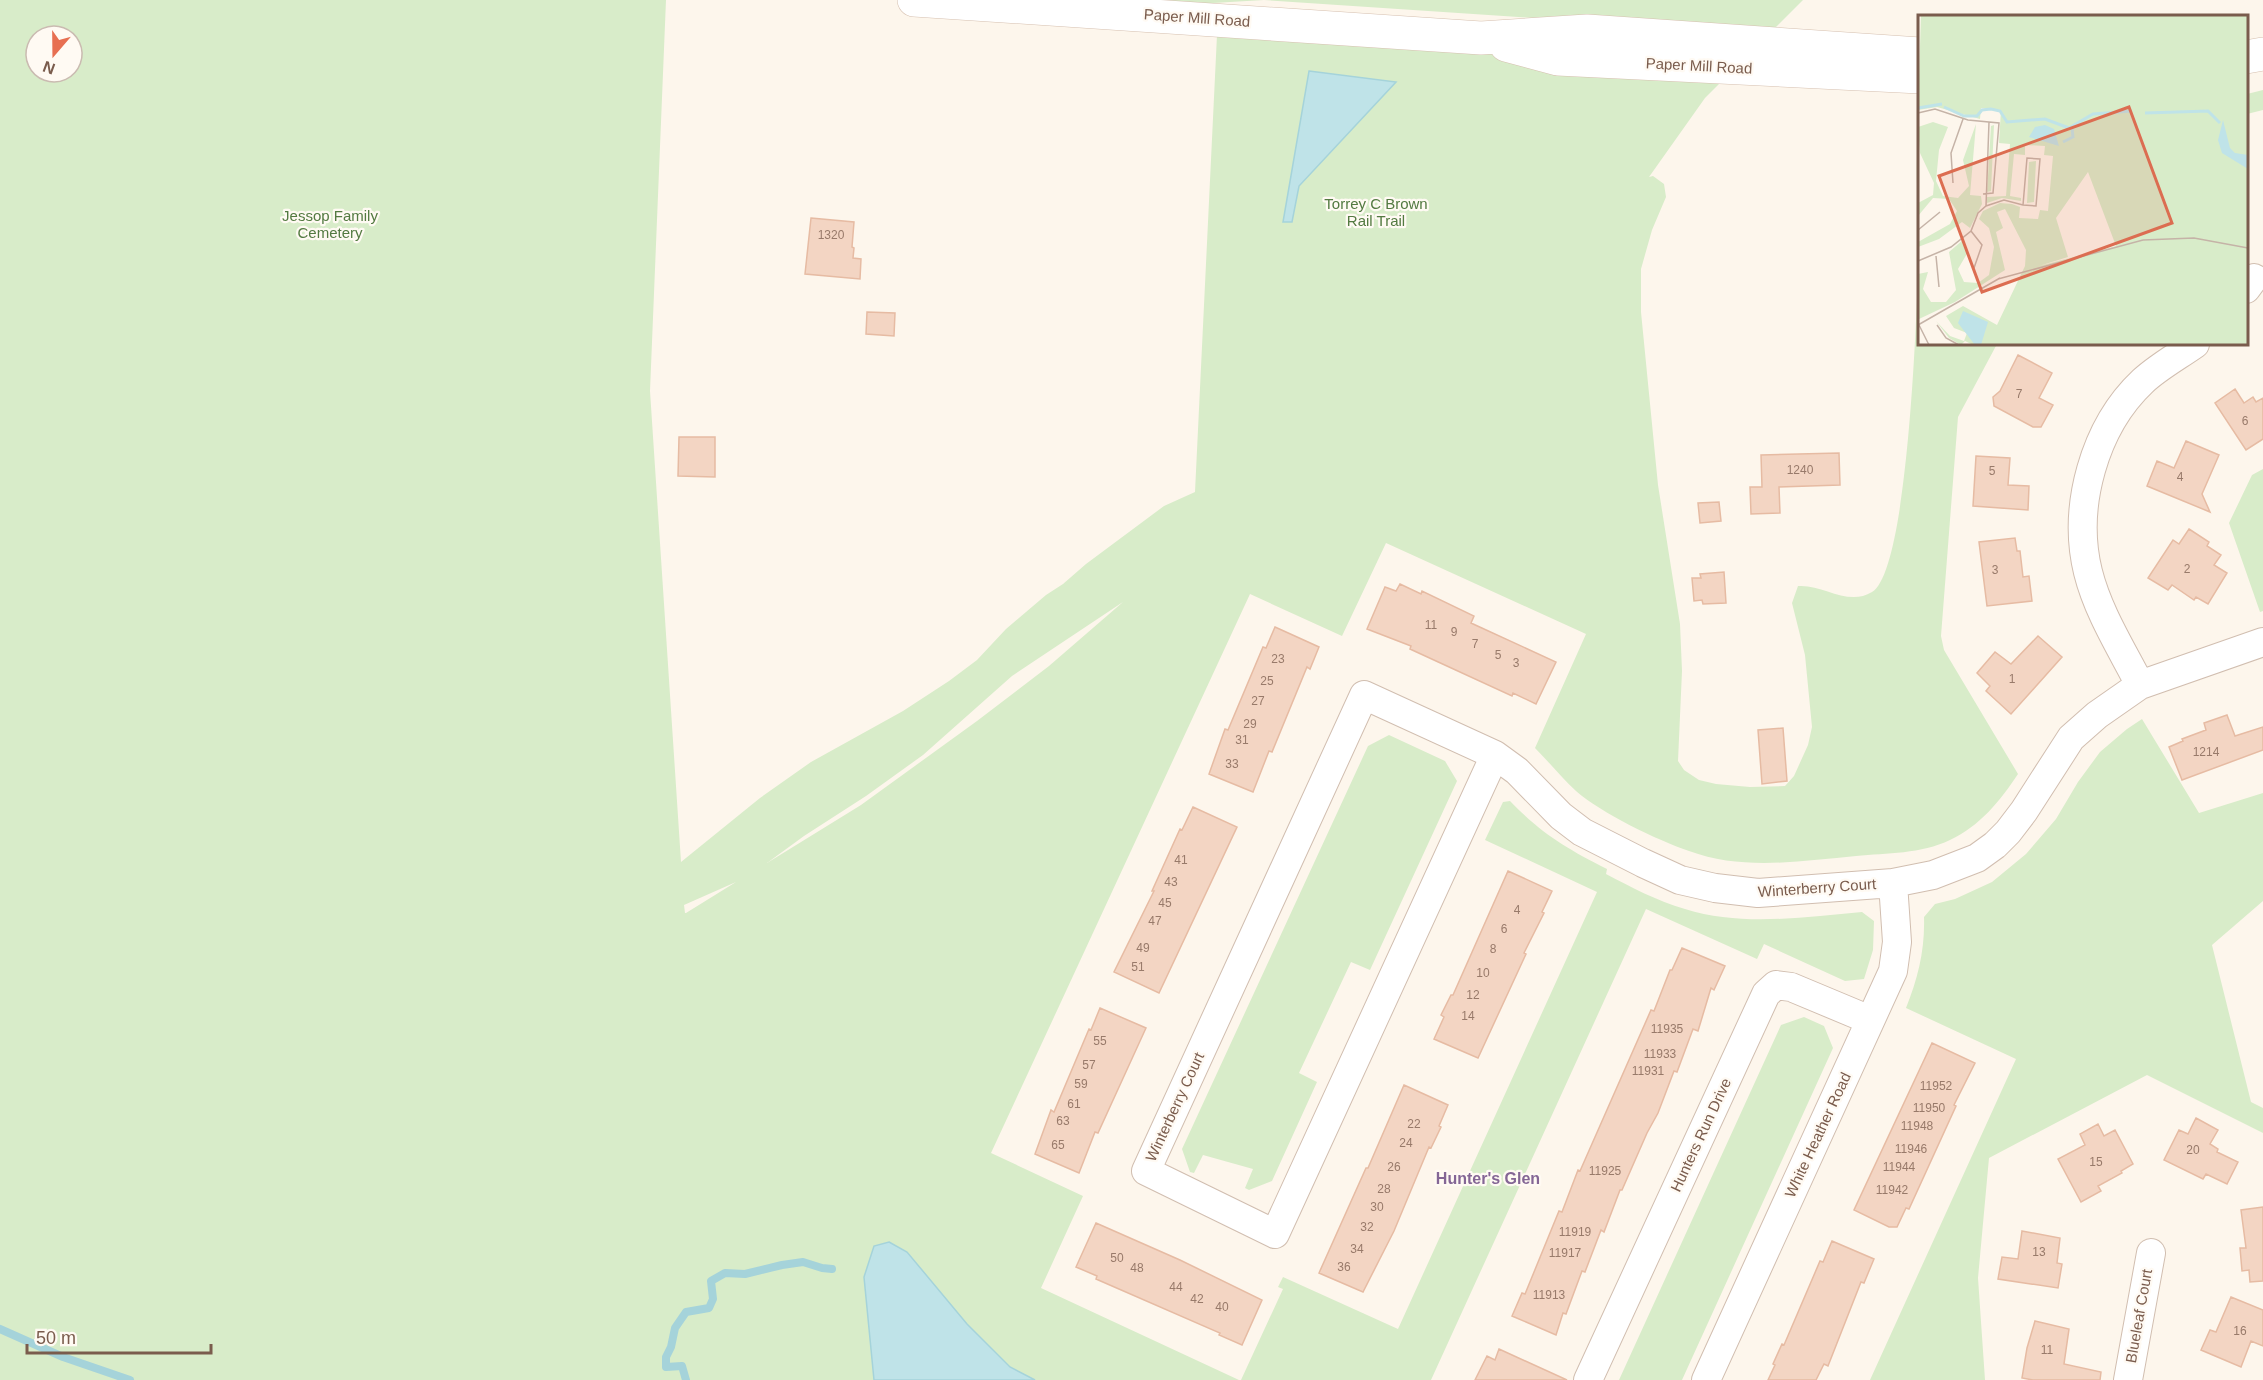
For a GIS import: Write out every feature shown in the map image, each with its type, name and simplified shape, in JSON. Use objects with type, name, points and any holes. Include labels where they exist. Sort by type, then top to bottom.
[{"type":"main road","name":"Paper Mill Road","points":[[914,0],[1481,38],[1587,31],[1918,54]]},
{"type":"main road","name":"Paper Mill Road","points":[[1481,38],[1558,59],[1918,77]]},
{"type":"main road","points":[[2248,57],[2263,54]]},
{"type":"street","points":[[2140,685],[2104,616],[2088,572],[2083,532],[2086,490],[2098,451],[2116,414],[2143,381],[2194,345]]},
{"type":"street","name":"Winterberry Court","points":[[1495,755],[1275,1234],[1146,1171],[1364,695],[1495,755],[1517,771],[1561,816],[1582,831],[1680,880],[1714,888],[1758,892],[1893,883],[1933,875],[1959,866],[1995,845],[2024,811],[2072,738],[2097,715],[2140,685],[2263,642]]},
{"type":"street","name":"White Heather Road","points":[[1706,1380],[1893,971],[1897,942],[1893,883]]},
{"type":"street","name":"Hunters Run Drive","points":[[1588,1380],[1766,994],[1776,985],[1791,987],[1870,1020]]},
{"type":"street","name":"Blueleaf Court","points":[[2128,1380],[2151,1253]]},
{"type":"green space","points":[[0,0],[666,0],[650,391],[681,862],[760,798],[811,762],[903,711],[949,681],[977,660],[1006,629],[1086,564],[1164,506],[1195,492],[1217,35],[1564,20],[1264,0],[1803,0],[1705,98],[1649,177],[1653,176],[1664,184],[1666,197],[1652,230],[1641,269],[1641,312],[1658,485],[1680,624],[1682,671],[1678,761],[1684,770],[1699,780],[1716,784],[1750,787],[1785,786],[1794,776],[1808,745],[1812,727],[1805,655],[1792,603],[1798,586],[1817,588],[1845,596],[1863,596],[1872,592],[1885,572],[1895,534],[1903,483],[1914,365],[1918,272],[1918,345],[1996,345],[1958,417],[1941,636],[1944,650],[2018,774],[2004,794],[1980,820],[1971,828],[1939,845],[1892,853],[1793,862],[1751,863],[1709,857],[1661,840],[1600,808],[1576,791],[1535,748],[1586,634],[1386,543],[1342,636],[1250,594],[991,1153],[1083,1196],[1041,1288],[1239,1380],[0,1380]],"holes":[[[1123,602],[1049,666],[861,805],[767,863],[923,755],[1012,676]],[[736,882],[686,913],[684,905]]]},
{"type":"green space","points":[[1082,0],[1264,0],[1162,6]]},
{"type":"green space","points":[[2263,90],[2263,110],[2248,114],[2248,94]]},
{"type":"green space","points":[[1918,152],[1918,205],[1917,175]]},
{"type":"green space","points":[[2263,469],[2263,611],[2260,612],[2229,523],[2252,475]]},
{"type":"green space","points":[[2142,719],[2199,813],[2263,793],[2263,901],[2212,945],[2251,1102],[2263,1108],[2263,1133],[2147,1075],[1989,1158],[1978,1278],[1985,1380],[1870,1380],[2016,1059],[1906,1008],[1920,964],[1924,917],[1935,904],[1955,899],[1992,882],[2026,854],[2056,819],[2078,782],[2100,752]]},
{"type":"green space","points":[[1389,735],[1445,761],[1457,781],[1370,970],[1351,962],[1299,1073],[1317,1082],[1272,1181],[1249,1190],[1245,1188],[1253,1169],[1203,1155],[1194,1173],[1190,1172],[1182,1149],[1368,746]]},
{"type":"green space","points":[[1510,801],[1533,823],[1556,840],[1607,869],[1606,874],[1675,906],[1707,915],[1751,919],[1862,912],[1874,921],[1873,950],[1864,979],[1845,981],[1764,944],[1757,959],[1646,909],[1431,1380],[1241,1380],[1283,1289],[1278,1287],[1283,1277],[1398,1329],[1597,892],[1485,840],[1503,802]]},
{"type":"green space","points":[[1804,1017],[1824,1026],[1833,1048],[1682,1380],[1619,1380],[1781,1025]]},
{"type":"water","points":[[1309,71],[1396,82],[1299,186],[1292,222],[1283,222]]},
{"type":"water","points":[[889,1242],[907,1252],[967,1324],[1010,1367],[1035,1380],[874,1380],[864,1277],[874,1246]]},
{"type":"building","points":[[811,218],[854,222],[853,258],[861,259],[860,279],[805,274]]},
{"type":"building","points":[[867,312],[895,313],[894,336],[866,334]]},
{"type":"building","points":[[2018,355],[2052,373],[2039,398],[2053,405],[2041,427],[2033,427],[1994,406],[1993,397],[2000,391]]},
{"type":"building","points":[[2235,389],[2244,403],[2253,397],[2256,402],[2263,398],[2263,439],[2246,450],[2215,403]]},
{"type":"building","points":[[679,437],[715,437],[715,477],[678,476]]},
{"type":"building","points":[[2186,441],[2219,455],[2202,494],[2210,512],[2147,486],[2157,461],[2174,468]]},
{"type":"building","points":[[1839,453],[1840,485],[1779,487],[1780,513],[1751,514],[1750,487],[1762,487],[1761,455]]},
{"type":"building","points":[[1976,456],[2010,458],[2008,485],[2029,486],[2028,510],[1973,506]]},
{"type":"building","points":[[1719,502],[1721,521],[1700,523],[1698,503]]},
{"type":"building","points":[[2189,529],[2209,542],[2207,546],[2221,555],[2214,565],[2227,573],[2208,604],[2196,597],[2194,600],[2172,585],[2168,590],[2148,578],[2173,540],[2179,544]]},
{"type":"building","points":[[2015,538],[2017,551],[2020,551],[2023,577],[2029,576],[2032,601],[1987,606],[1979,542]]},
{"type":"building","points":[[1724,572],[1726,603],[1703,604],[1702,600],[1694,601],[1692,578],[1701,578],[1700,574]]},
{"type":"building","points":[[1400,584],[1421,594],[1422,591],[1474,616],[1471,623],[1556,662],[1536,704],[1513,693],[1512,696],[1410,649],[1411,646],[1367,629],[1385,587],[1396,591]]},
{"type":"building","points":[[1275,627],[1319,647],[1310,669],[1307,667],[1253,792],[1209,774],[1225,729],[1228,730],[1263,647],[1266,648]]},
{"type":"building","points":[[2038,636],[2062,657],[2011,714],[1986,691],[1990,686],[1977,673],[1995,652],[2011,664]]},
{"type":"building","points":[[2227,715],[2235,736],[2263,727],[2263,750],[2182,780],[2169,747],[2183,741],[2182,739],[2206,730],[2204,723]]},
{"type":"building","points":[[1783,728],[1787,781],[1762,784],[1758,730]]},
{"type":"building","points":[[1193,807],[1237,827],[1159,993],[1114,972],[1154,891],[1152,891],[1180,829],[1182,830]]},
{"type":"building","points":[[1508,871],[1552,891],[1478,1058],[1434,1039],[1444,1017],[1441,1015],[1453,995]]},
{"type":"building","points":[[1682,948],[1725,966],[1714,990],[1711,988],[1698,1031],[1693,1029],[1677,1072],[1674,1071],[1658,1113],[1620,1190],[1604,1232],[1601,1230],[1566,1314],[1563,1313],[1556,1335],[1512,1316],[1522,1293],[1525,1294],[1559,1211],[1562,1212],[1578,1170],[1580,1171],[1651,1010],[1654,1011],[1670,970]]},
{"type":"building","points":[[1100,1008],[1146,1028],[1098,1133],[1095,1132],[1079,1173],[1035,1154],[1051,1110],[1054,1112]]},
{"type":"building","points":[[1932,1043],[1975,1063],[1954,1105],[1956,1106],[1909,1209],[1906,1208],[1897,1227],[1889,1227],[1854,1210]]},
{"type":"building","points":[[1404,1085],[1448,1105],[1439,1126],[1441,1127],[1431,1148],[1429,1147],[1394,1231],[1363,1292],[1319,1273]]},
{"type":"building","points":[[2196,1118],[2218,1130],[2210,1144],[2218,1149],[2217,1152],[2238,1162],[2227,1184],[2206,1174],[2203,1179],[2164,1160],[2179,1130],[2188,1134]]},
{"type":"building","points":[[2098,1124],[2104,1136],[2115,1130],[2133,1164],[2098,1186],[2101,1191],[2081,1202],[2058,1159],[2085,1145],[2080,1134]]},
{"type":"building","points":[[2263,1207],[2263,1281],[2250,1282],[2249,1270],[2242,1271],[2240,1248],[2246,1248],[2241,1210]]},
{"type":"building","points":[[1096,1223],[1262,1300],[1242,1345],[1219,1335],[1220,1333],[1096,1279],[1097,1276],[1076,1267]]},
{"type":"building","points":[[2022,1231],[2060,1238],[2057,1263],[2062,1264],[2058,1288],[1998,1279],[2002,1257],[2018,1259]]},
{"type":"building","points":[[1832,1241],[1874,1259],[1864,1283],[1861,1282],[1828,1366],[1824,1364],[1816,1380],[1768,1380],[1775,1365],[1773,1364],[1782,1344],[1784,1345],[1820,1261],[1823,1262]]},
{"type":"building","points":[[2231,1297],[2263,1310],[2263,1346],[2251,1341],[2241,1367],[2201,1350],[2210,1330],[2216,1332]]},
{"type":"building","points":[[2035,1321],[2069,1329],[2064,1364],[2101,1372],[2100,1380],[2022,1378]]},
{"type":"building","points":[[1499,1349],[1567,1380],[1475,1380],[1487,1356],[1495,1360]]},
{"type":"waterway","points":[[686,1380],[682,1366],[666,1367],[666,1357],[671,1347],[675,1328],[686,1312],[709,1308],[713,1299],[711,1281],[725,1273],[745,1274],[803,1262],[832,1269]]},
{"type":"waterway","points":[[0,1329],[63,1357],[130,1380]]},
{"type":"district","name":"Hunter's Glen","points":[[1488,1178]]},
{"type":"park label","name":"Torrey C Brown Rail Trail","points":[[1376,212]]},
{"type":"park label","name":"Jessop Family Cemetery","points":[[330,224]]}]
